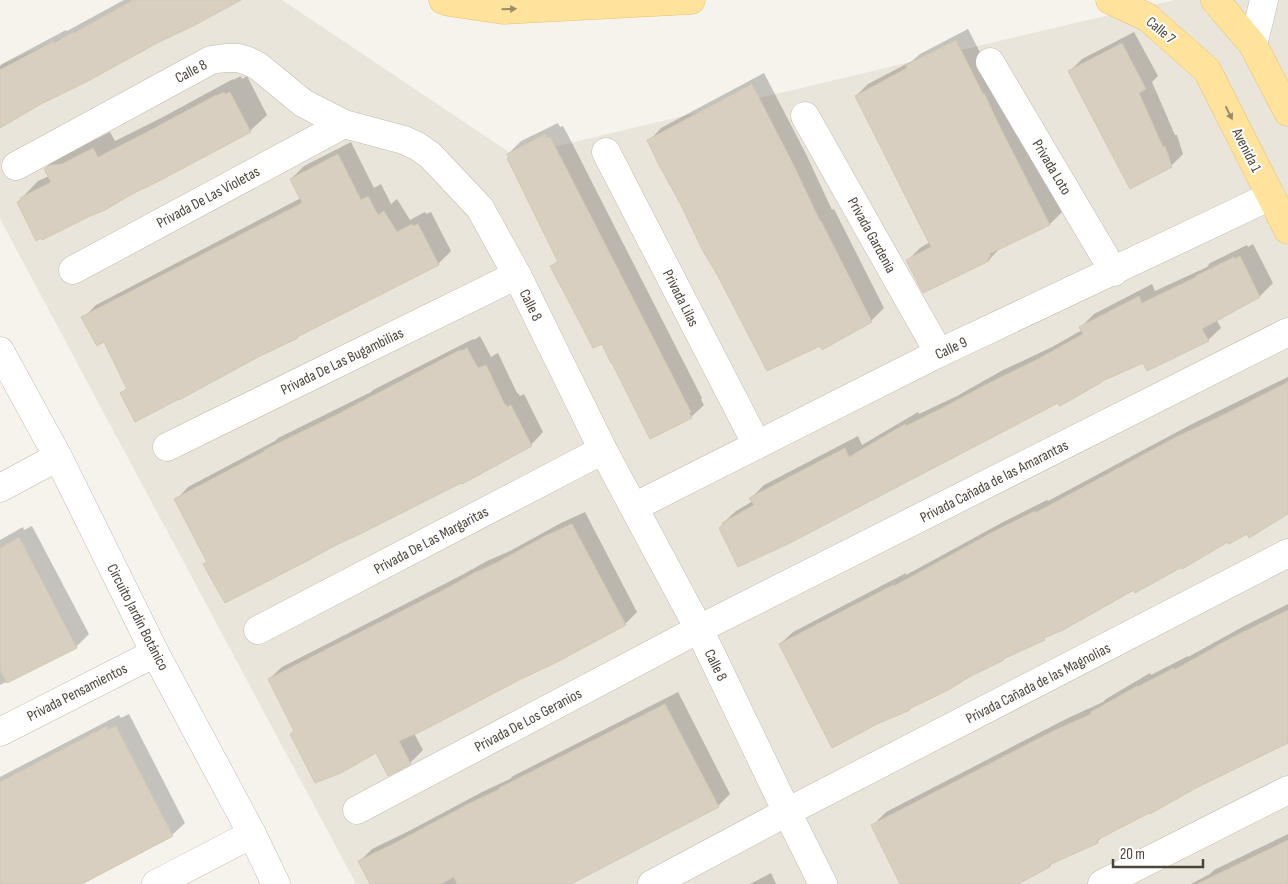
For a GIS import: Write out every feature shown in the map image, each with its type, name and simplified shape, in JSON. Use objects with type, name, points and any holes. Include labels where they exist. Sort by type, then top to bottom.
[{"type":"main road","points":[[444,0],[503,10],[691,0]]},
{"type":"main road","name":"Calle 7","points":[[1110,0],[1147,16],[1207,70]]},
{"type":"main road","points":[[1215,0],[1253,46],[1286,103]]},
{"type":"main road","name":"Avenida 1","points":[[1207,70],[1288,230]]},
{"type":"street","points":[[1253,46],[1264,0]]},
{"type":"street","name":"Calle 8","points":[[16,166],[211,60],[224,58],[238,58],[258,66],[303,103],[344,124],[404,140],[430,155],[480,208],[517,275],[603,450],[699,629],[823,884]]},
{"type":"street","name":"Privada Loto","points":[[990,62],[1114,272]]},
{"type":"street","name":"Privada Gardenia","points":[[805,116],[939,353]]},
{"type":"street","name":"Privada De Las Violetas","points":[[73,270],[344,124]]},
{"type":"street","name":"Privada Lilas","points":[[606,152],[757,445]]},
{"type":"street","name":"Calle 9","points":[[634,507],[939,353],[1114,272],[1271,196]]},
{"type":"street","name":"Privada De Las Bugambilias","points":[[167,447],[517,275]]},
{"type":"street","name":"Privada Cañada de las Amarantas","points":[[699,629],[1288,332]]},
{"type":"street","name":"Circuito Jardín Botánico","points":[[0,351],[58,457],[155,653],[252,834],[276,884]]},
{"type":"street","name":"Privada De Las Margaritas","points":[[258,630],[603,450]]},
{"type":"street","points":[[0,488],[58,457]]},
{"type":"street","name":"Privada Cañada de las Magnolias","points":[[652,884],[787,812],[1288,553]]},
{"type":"street","name":"Privada De Los Geranios","points":[[356,810],[699,629]]},
{"type":"street","name":"Privada Pensamientos","points":[[0,732],[155,653]]},
{"type":"street","points":[[1102,884],[1288,790]]},
{"type":"street","points":[[156,884],[252,834]]},
{"type":"shaded area","points":[[148,0],[282,0],[515,156],[1175,0],[1288,0],[1288,884],[356,884],[0,219],[0,65]]},
{"type":"building","points":[[133,0],[241,0],[41,104],[0,128],[0,70],[54,41],[54,43],[74,33]]},
{"type":"building","points":[[956,40],[1050,225],[989,254],[991,256],[988,258],[989,261],[923,293],[906,260],[931,247],[855,96],[907,68],[906,65]]},
{"type":"building","points":[[1122,43],[1146,89],[1139,93],[1163,147],[1165,146],[1172,167],[1130,189],[1068,71]]},
{"type":"building","points":[[752,84],[872,322],[822,350],[820,346],[767,371],[647,140]]},
{"type":"building","points":[[224,92],[225,94],[230,92],[251,132],[105,210],[42,240],[41,238],[36,241],[17,202],[21,200],[20,198],[51,182],[44,169],[51,165],[62,164],[93,148],[98,157]]},
{"type":"building","points":[[545,134],[547,138],[550,137],[560,156],[691,412],[689,413],[692,418],[650,439],[602,344],[593,348],[550,266],[558,262],[507,158],[509,158],[507,154]]},
{"type":"building","points":[[338,154],[361,200],[368,196],[378,215],[384,211],[397,232],[412,224],[413,226],[418,224],[439,265],[135,422],[120,393],[127,389],[104,342],[97,346],[81,317],[302,203],[290,179]]},
{"type":"building","points":[[1240,256],[1260,297],[1202,329],[1209,341],[1147,371],[1143,363],[1102,381],[1060,406],[1058,403],[788,544],[738,567],[719,528],[723,525],[722,523],[754,505],[749,498],[845,448],[849,457],[905,424],[906,426],[1038,359],[1083,334],[1079,327],[1139,296],[1142,303],[1234,257],[1235,259]]},
{"type":"building","points":[[467,348],[478,368],[486,365],[505,405],[507,407],[511,405],[532,446],[462,484],[334,546],[225,603],[203,564],[207,562],[174,499],[264,450]]},
{"type":"building","points":[[1288,382],[1288,514],[1249,538],[1247,534],[1229,544],[1228,542],[1182,569],[1182,567],[1135,593],[1134,590],[1063,630],[1044,638],[1045,640],[1003,659],[910,710],[877,724],[832,748],[779,644],[894,586],[991,533],[1035,511],[1035,513],[1178,436]]},
{"type":"building","points":[[572,524],[626,625],[422,731],[399,741],[411,764],[388,776],[376,753],[341,773],[315,783],[290,734],[294,731],[268,679],[547,535]]},
{"type":"building","points":[[19,537],[77,648],[7,683],[0,670],[0,548]]},
{"type":"building","points":[[1288,610],[1288,743],[1196,788],[1150,814],[1097,840],[1098,843],[1049,865],[1050,867],[1018,884],[900,884],[871,825],[1053,731],[1091,714],[1091,712],[1137,686],[1174,668],[1174,670],[1231,638]]},
{"type":"building","points":[[665,704],[719,807],[571,884],[457,884],[454,877],[441,884],[370,884],[358,861]]},
{"type":"building","points":[[107,726],[108,730],[116,726],[173,836],[82,884],[0,884],[0,782]]},
{"type":"building","points":[[1288,840],[1288,884],[1197,884]]}]
